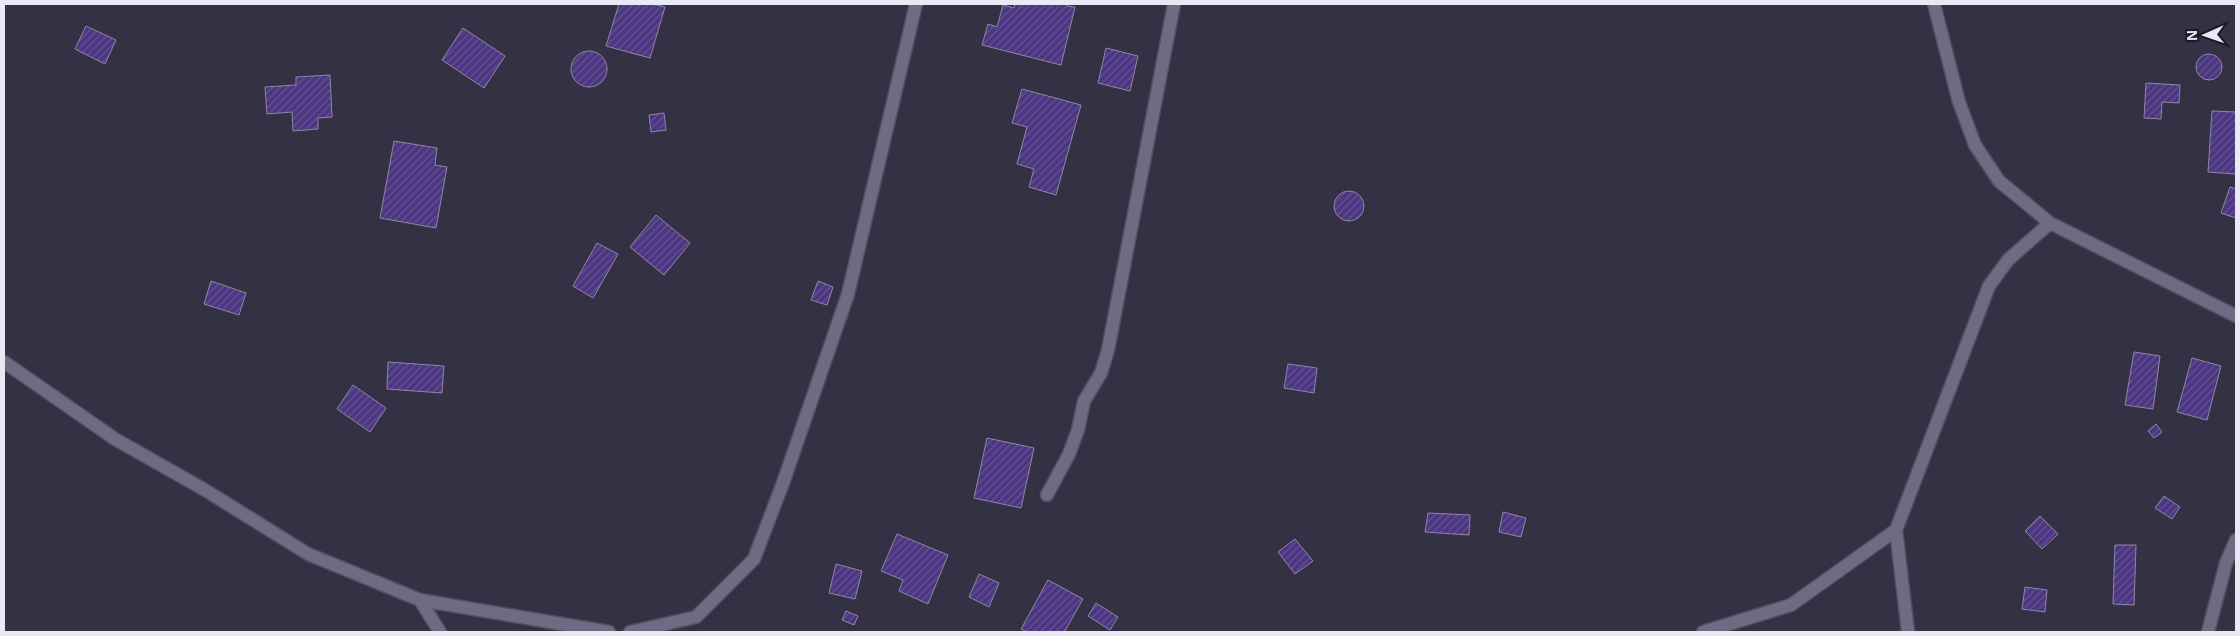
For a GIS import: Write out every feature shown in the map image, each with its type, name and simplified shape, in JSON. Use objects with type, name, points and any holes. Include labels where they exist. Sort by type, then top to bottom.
[{"type":"street","points":[[630,632],[696,617],[754,559],[783,483],[848,294],[916,4]]},
{"type":"street","points":[[1047,495],[1069,454],[1078,430],[1084,401],[1101,373],[1108,350],[1174,4]]},
{"type":"street","points":[[1934,4],[1959,102],[1975,145],[1999,181],[2050,223],[2236,316]]},
{"type":"street","points":[[1908,632],[1896,530],[1989,286],[2008,260],[2050,223]]},
{"type":"street","points":[[4,362],[115,439],[205,490],[308,554],[420,600],[609,632]]},
{"type":"street","points":[[1703,632],[1791,605],[1896,530]]},
{"type":"street","points":[[2208,632],[2226,563],[2236,540]]},
{"type":"street","points":[[420,600],[440,632]]},
{"type":"building","points":[[619,4],[653,4],[665,7],[650,58],[606,46]]},
{"type":"building","points":[[1015,4],[1067,4],[1067,6],[1075,7],[1061,65],[982,45],[988,24],[997,27],[1003,5],[1014,8]]},
{"type":"building","points":[[86,26],[116,40],[105,64],[75,49]]},
{"type":"building","points":[[463,28],[505,56],[484,88],[442,60]]},
{"type":"building","points":[[1106,48],[1138,56],[1130,91],[1098,83]]},
{"type":"building","points":[[589,51],[601,57],[607,69],[601,81],[589,87],[577,81],[571,69],[577,57]]},
{"type":"building","points":[[2209,54],[2218,58],[2222,67],[2218,76],[2209,80],[2200,76],[2196,67],[2200,58]]},
{"type":"building","points":[[330,75],[332,117],[318,118],[318,129],[293,131],[292,112],[267,114],[265,87],[296,85],[296,77]]},
{"type":"building","points":[[2146,83],[2180,85],[2179,103],[2162,102],[2161,119],[2144,118]]},
{"type":"building","points":[[1022,89],[1081,105],[1056,195],[1029,187],[1034,169],[1017,164],[1027,127],[1012,123]]},
{"type":"building","points":[[2212,111],[2236,112],[2236,174],[2208,172]]},
{"type":"building","points":[[664,113],[666,130],[651,132],[649,115]]},
{"type":"building","points":[[394,141],[437,148],[435,165],[447,167],[436,228],[380,218]]},
{"type":"building","points":[[2230,187],[2236,189],[2236,218],[2221,213]]},
{"type":"building","points":[[1349,191],[1360,195],[1364,206],[1360,217],[1349,221],[1338,217],[1334,206],[1338,195]]},
{"type":"building","points":[[656,215],[690,243],[664,275],[630,247]]},
{"type":"building","points":[[597,243],[618,254],[593,298],[573,286]]},
{"type":"building","points":[[211,281],[246,293],[239,315],[204,304]]},
{"type":"building","points":[[818,281],[833,287],[827,305],[811,300]]},
{"type":"building","points":[[2134,352],[2160,356],[2153,409],[2125,405]]},
{"type":"building","points":[[2192,358],[2221,366],[2207,420],[2177,412]]},
{"type":"building","points":[[388,362],[444,366],[442,393],[387,389]]},
{"type":"building","points":[[1288,364],[1317,368],[1314,393],[1284,388]]},
{"type":"building","points":[[353,385],[386,408],[370,432],[337,409]]},
{"type":"building","points":[[2156,424],[2162,432],[2154,438],[2148,431]]},
{"type":"building","points":[[987,438],[1034,448],[1021,508],[974,498]]},
{"type":"building","points":[[2164,496],[2180,507],[2172,519],[2155,508]]},
{"type":"building","points":[[1503,512],[1526,518],[1521,537],[1499,532]]},
{"type":"building","points":[[1428,513],[1470,515],[1469,535],[1425,532]]},
{"type":"building","points":[[2040,516],[2058,534],[2042,549],[2025,531]]},
{"type":"building","points":[[897,534],[948,555],[928,604],[899,591],[903,580],[881,571]]},
{"type":"building","points":[[1295,539],[1313,561],[1295,574],[1278,552]]},
{"type":"building","points":[[2115,545],[2136,545],[2134,605],[2113,604]]},
{"type":"building","points":[[836,564],[862,571],[855,599],[829,593]]},
{"type":"building","points":[[979,574],[999,583],[989,607],[969,597]]},
{"type":"building","points":[[1048,580],[1083,599],[1065,631],[1068,632],[1027,632],[1021,629]]},
{"type":"building","points":[[2025,587],[2047,590],[2045,612],[2022,609]]},
{"type":"building","points":[[1096,603],[1118,617],[1110,630],[1088,616]]},
{"type":"building","points":[[846,611],[858,616],[854,625],[842,620]]}]
